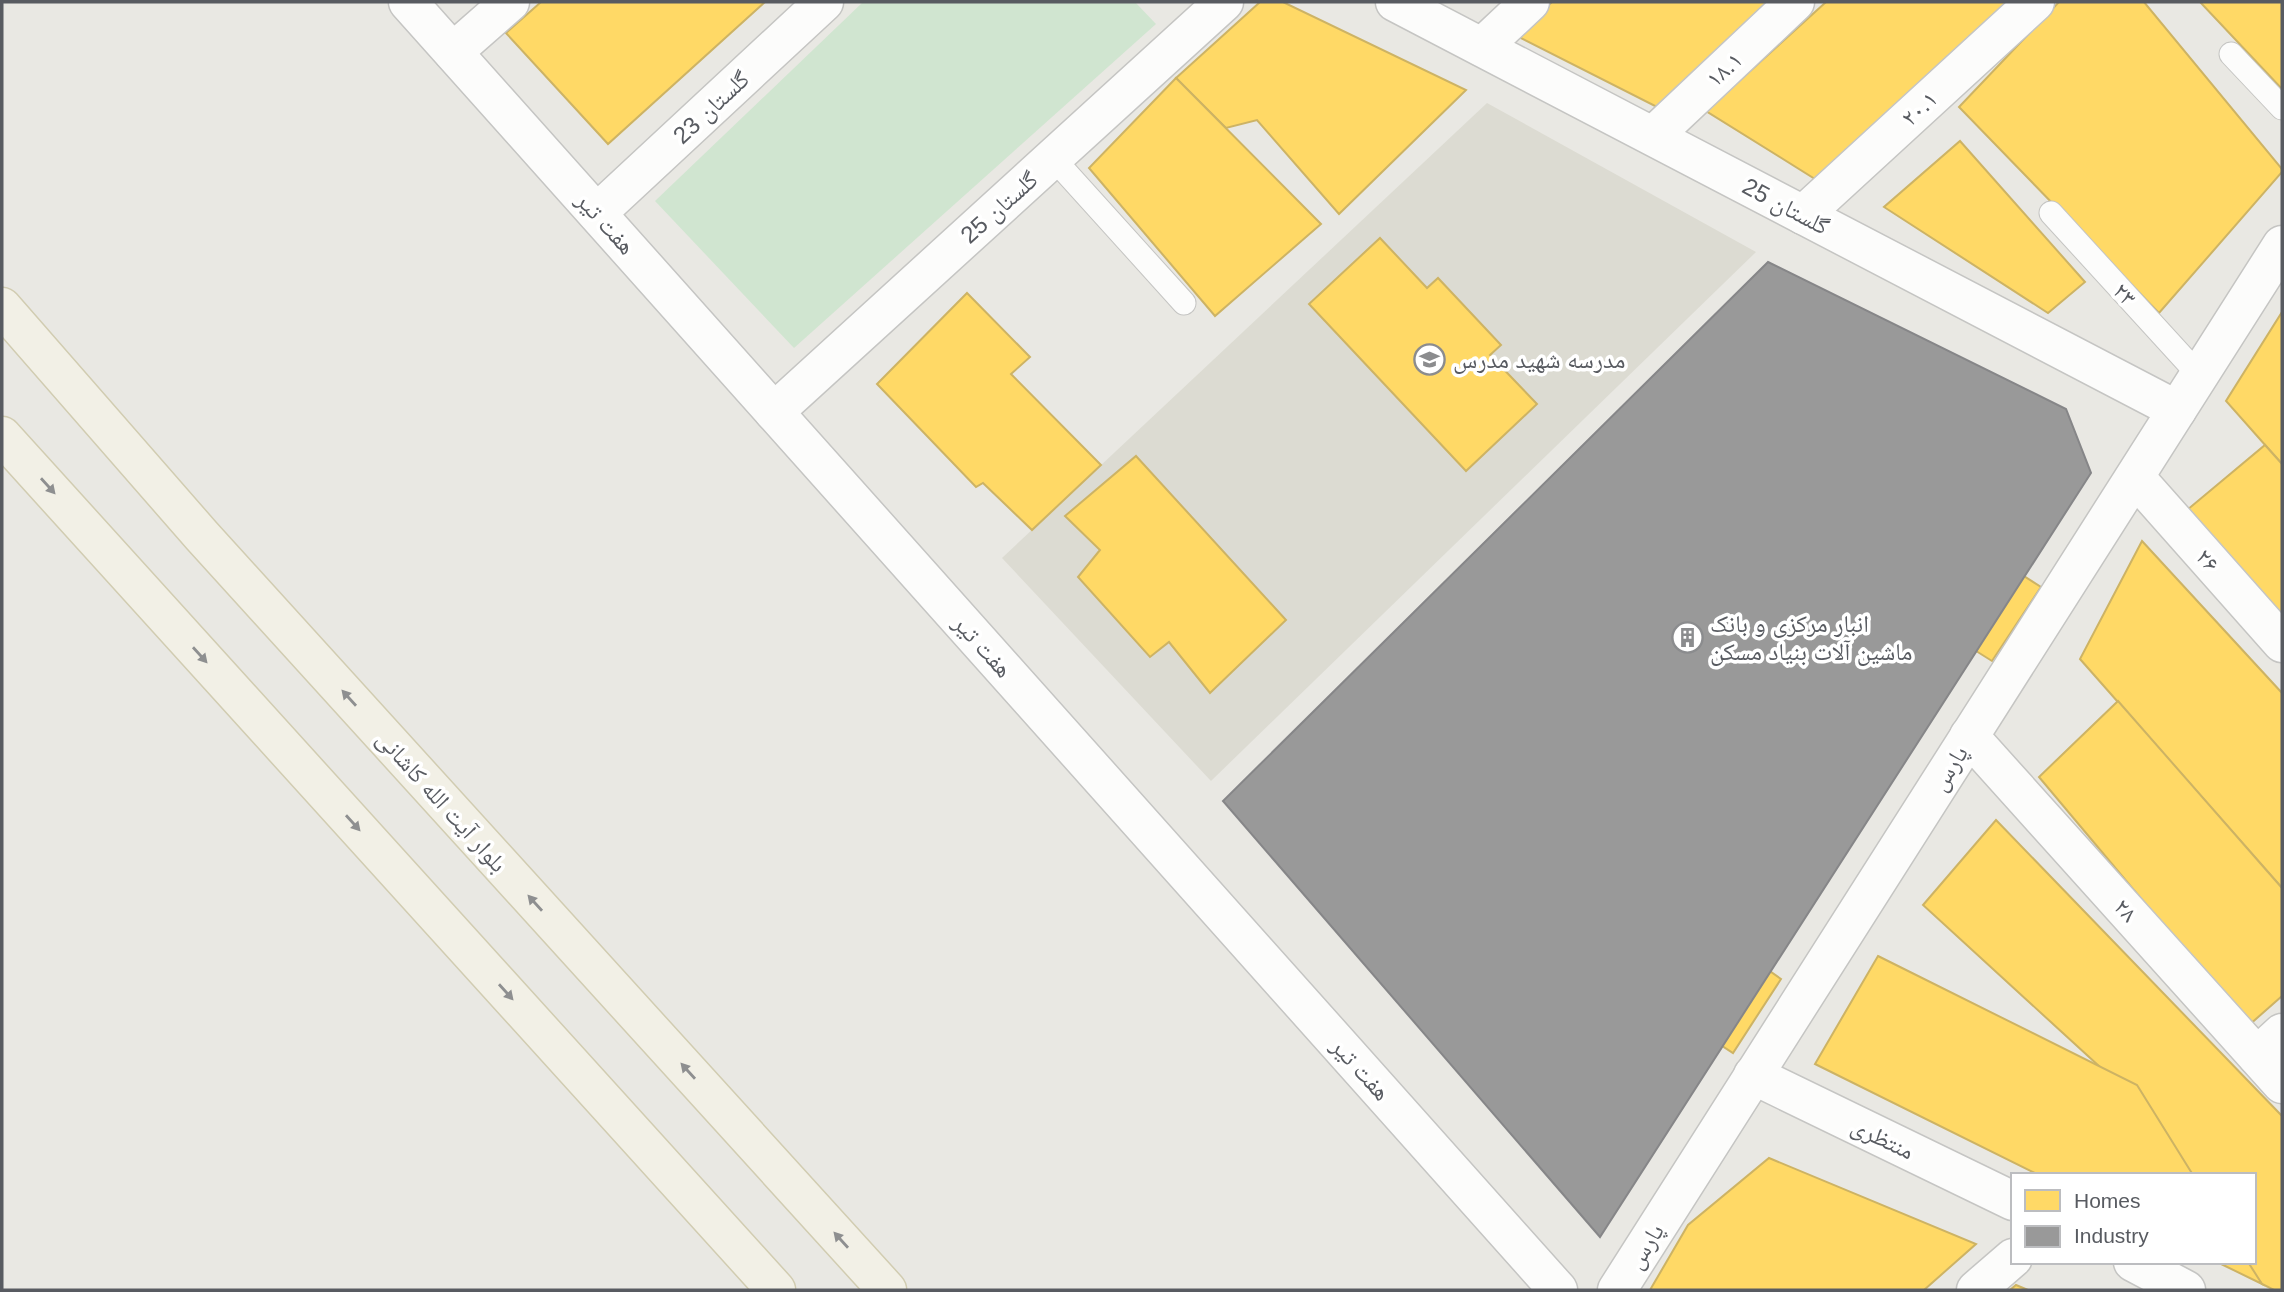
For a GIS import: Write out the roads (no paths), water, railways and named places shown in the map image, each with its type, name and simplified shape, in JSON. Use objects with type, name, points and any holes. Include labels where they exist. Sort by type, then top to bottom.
[{"type":"main road","name":"بلوار آیت الله کاشانی","points":[[2,307],[211,546],[887,1290]]},
{"type":"main road","points":[[2,436],[776,1290]]},
{"type":"street","name":"هفت تیر","points":[[408,2],[1558,1290]]},
{"type":"street","points":[[453,52],[510,2]]},
{"type":"street","name":"گلستان 23","points":[[597,213],[824,2]]},
{"type":"street","name":"گلستان 25","points":[[1395,2],[2177,410]]},
{"type":"street","points":[[1482,47],[1531,2]]},
{"type":"street","name":"۱۸.۱","points":[[1653,136],[1795,2]]},
{"type":"street","name":"۲۰.۱","points":[[1803,215],[2035,2]]},
{"type":"street","name":"گلستان 25","points":[[774,412],[1053,158],[1206,8]]},
{"type":"street","name":"پارس","points":[[1617,1290],[2282,245]]},
{"type":"street","name":"۲۶","points":[[2135,477],[2282,643]]},
{"type":"street","name":"۲۸","points":[[1969,736],[2270,1045],[2282,1084]]},
{"type":"street","name":"منتظری","points":[[1753,1075],[2011,1200]]},
{"type":"street","points":[[1976,1290],[2011,1260]]},
{"type":"street","points":[[2137,1264],[2186,1290]]},
{"type":"lane","points":[[2231,54],[2282,108]]},
{"type":"lane","points":[[1053,158],[1184,303]]},
{"type":"lane","name":"۲۳","points":[[2051,213],[2199,375]]},
{"type":"place","name":"مدرسه شهید مدرس","points":[[1430,359]]},
{"type":"place","name":"انبار مرکزی و بانک ماشین آلات بنیاد مسکن","points":[[1687,637]]}]
